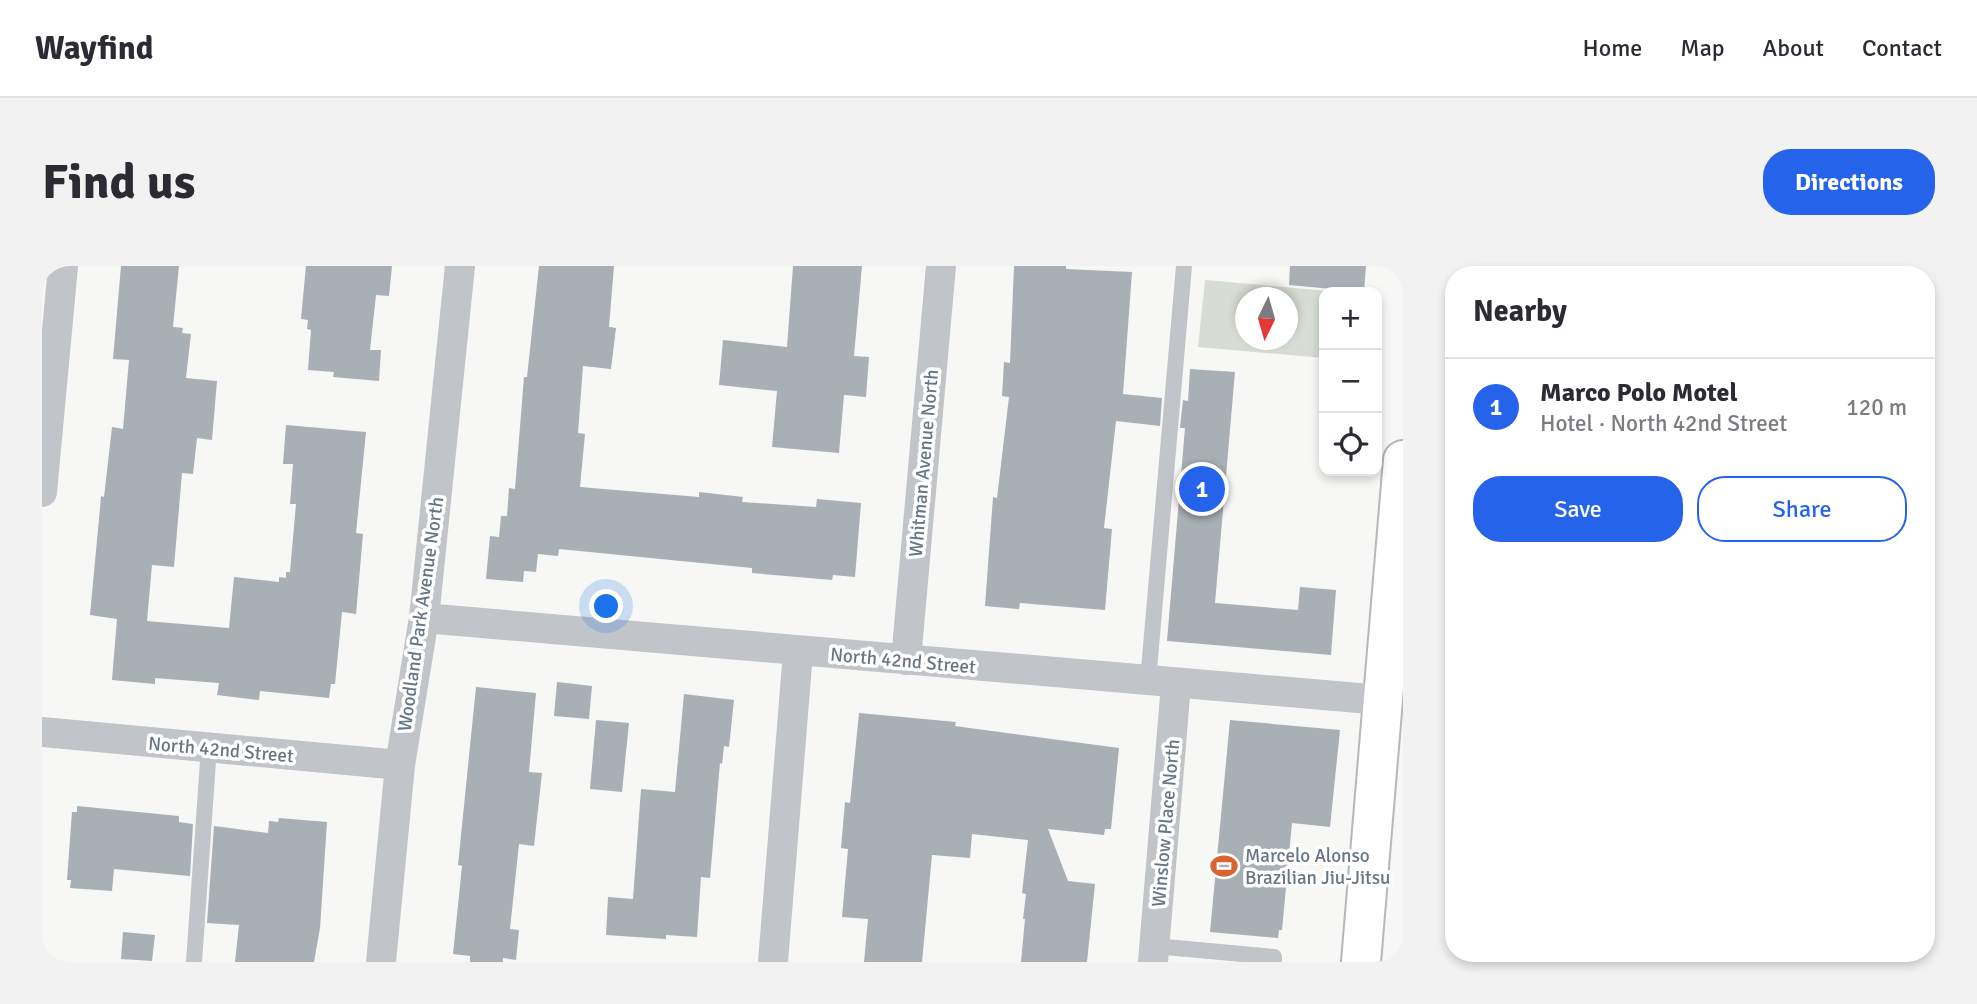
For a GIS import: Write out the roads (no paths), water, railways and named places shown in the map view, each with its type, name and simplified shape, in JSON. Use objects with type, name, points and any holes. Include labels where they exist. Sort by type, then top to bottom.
[{"type":"highway","points":[[1361,962],[1403,460]]},
{"type":"street","points":[[42,492],[63,266]]},
{"type":"street","name":"Woodland Park Avenue North","points":[[382,962],[400,765],[424,618],[460,266]]},
{"type":"street","name":"Whitman Avenue North","points":[[906,660],[941,266]]},
{"type":"street","name":"North 42nd Street","points":[[424,618],[1382,700]]},
{"type":"street","points":[[773,962],[798,652]]},
{"type":"street","name":"Winslow Place North","points":[[1154,954],[1162,683]]},
{"type":"street","name":"North 42nd Street","points":[[42,732],[400,765]]},
{"type":"lane","points":[[1162,683],[1184,266]]},
{"type":"lane","points":[[194,962],[209,747]]},
{"type":"lane","points":[[1154,954],[1274,957],[1274,962]]},
{"type":"place","name":"Marco Polo Motel","points":[[1202,489]]},
{"type":"place","name":"Marcelo Alonso Brazilian Jiu-Jitsu","points":[[1224,866]]}]
